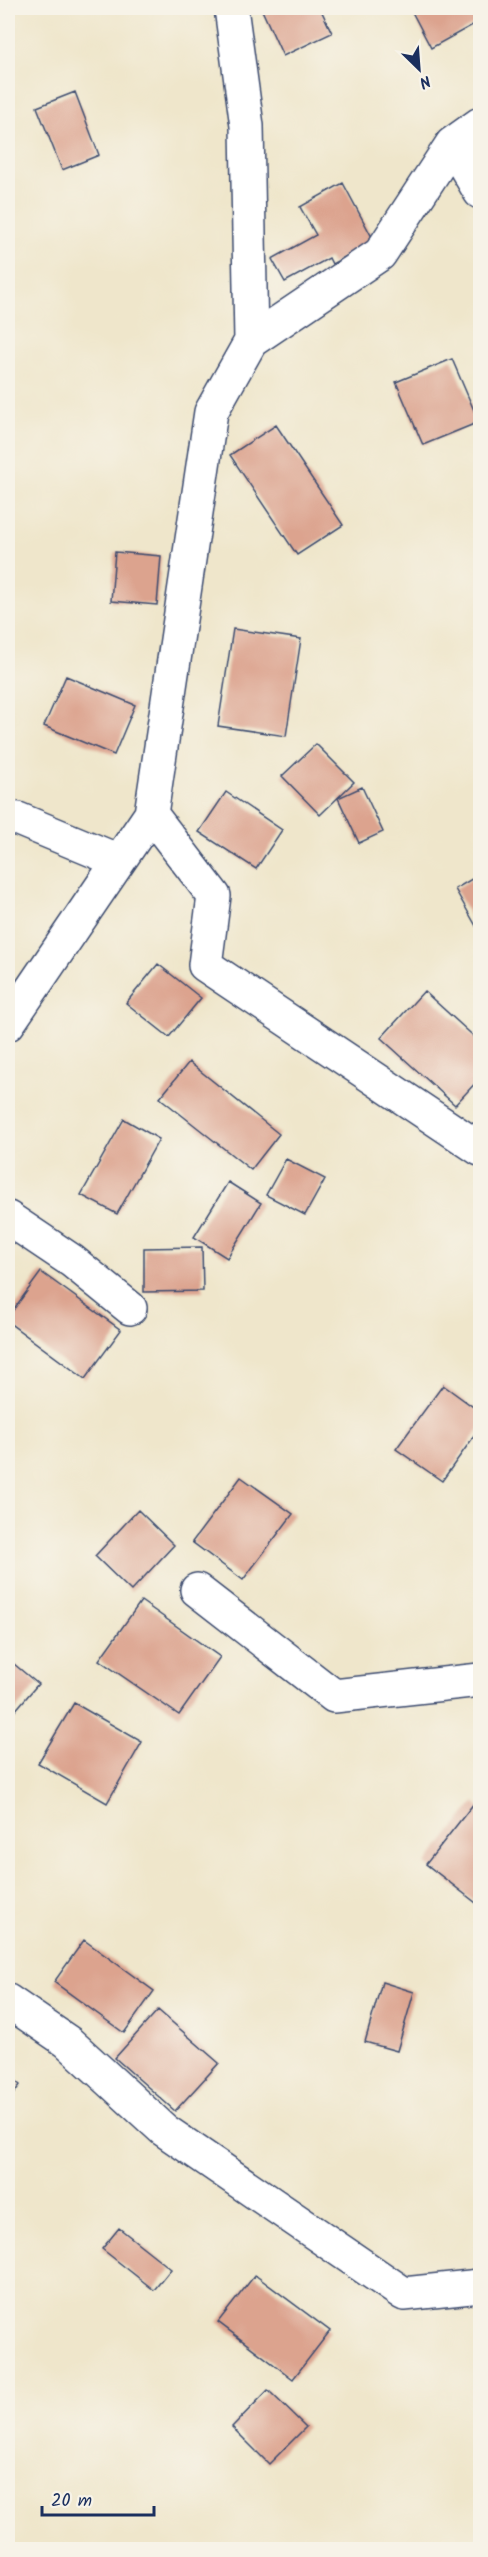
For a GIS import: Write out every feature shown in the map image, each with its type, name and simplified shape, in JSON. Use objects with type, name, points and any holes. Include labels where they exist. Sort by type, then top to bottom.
[{"type":"street","points":[[231,8],[247,126],[251,341]]},
{"type":"street","points":[[8,1024],[151,814],[212,411],[251,341],[380,254],[452,144],[480,124]]},
{"type":"street","points":[[452,144],[480,192]]},
{"type":"street","points":[[151,814],[214,896],[205,965],[480,1149]]},
{"type":"street","points":[[8,818],[18,819],[119,861]]},
{"type":"street","points":[[8,1218],[72,1261],[130,1308]]},
{"type":"street","points":[[197,1590],[334,1696],[480,1680]]},
{"type":"street","points":[[8,2001],[68,2042],[164,2130],[404,2294],[480,2286]]},
{"type":"building","points":[[261,8],[320,8],[332,33],[283,56]]},
{"type":"building","points":[[410,8],[473,8],[480,21],[431,48]]},
{"type":"building","points":[[75,92],[99,155],[62,170],[37,107]]},
{"type":"building","points":[[343,183],[374,241],[332,264],[329,258],[285,282],[272,259],[316,235],[300,207]]},
{"type":"building","points":[[452,359],[479,422],[423,445],[396,382]]},
{"type":"building","points":[[276,425],[343,525],[297,555],[230,455]]},
{"type":"building","points":[[115,552],[161,556],[157,605],[111,601]]},
{"type":"building","points":[[233,629],[301,639],[286,736],[218,726]]},
{"type":"building","points":[[66,676],[135,705],[114,755],[44,726]]},
{"type":"building","points":[[316,744],[354,782],[320,815],[282,776]]},
{"type":"building","points":[[362,787],[383,832],[359,843],[338,798]]},
{"type":"building","points":[[226,792],[282,830],[256,869],[199,832]]},
{"type":"building","points":[[480,874],[480,933],[455,889]]},
{"type":"building","points":[[158,964],[201,998],[169,1037],[126,1003]]},
{"type":"building","points":[[424,991],[480,1042],[480,1078],[455,1105],[381,1038]]},
{"type":"building","points":[[189,1062],[279,1134],[251,1170],[160,1098]]},
{"type":"building","points":[[124,1119],[159,1139],[117,1214],[81,1195]]},
{"type":"building","points":[[286,1159],[325,1179],[305,1215],[266,1195]]},
{"type":"building","points":[[228,1182],[261,1203],[227,1258],[194,1237]]},
{"type":"building","points":[[202,1247],[203,1291],[144,1292],[144,1248]]},
{"type":"building","points":[[41,1272],[121,1330],[85,1379],[8,1322],[8,1317]]},
{"type":"building","points":[[443,1385],[480,1412],[480,1428],[442,1481],[396,1449]]},
{"type":"building","points":[[241,1477],[293,1514],[243,1580],[192,1542]]},
{"type":"building","points":[[138,1510],[174,1545],[131,1591],[95,1556]]},
{"type":"building","points":[[141,1601],[220,1657],[179,1715],[99,1660]]},
{"type":"building","points":[[8,1659],[38,1684],[8,1719]]},
{"type":"building","points":[[74,1703],[142,1742],[107,1803],[38,1763]]},
{"type":"building","points":[[475,1802],[480,1807],[480,1906],[426,1864]]},
{"type":"building","points":[[84,1940],[154,1991],[124,2033],[54,1982]]},
{"type":"building","points":[[382,1982],[414,1992],[397,2051],[365,2042]]},
{"type":"building","points":[[158,2010],[219,2063],[175,2111],[115,2058]]},
{"type":"building","points":[[8,2075],[20,2085],[8,2101]]},
{"type":"building","points":[[119,2228],[171,2269],[154,2290],[102,2249]]},
{"type":"building","points":[[255,2275],[330,2331],[293,2379],[218,2322]]},
{"type":"building","points":[[268,2390],[306,2427],[269,2464],[232,2427]]}]
